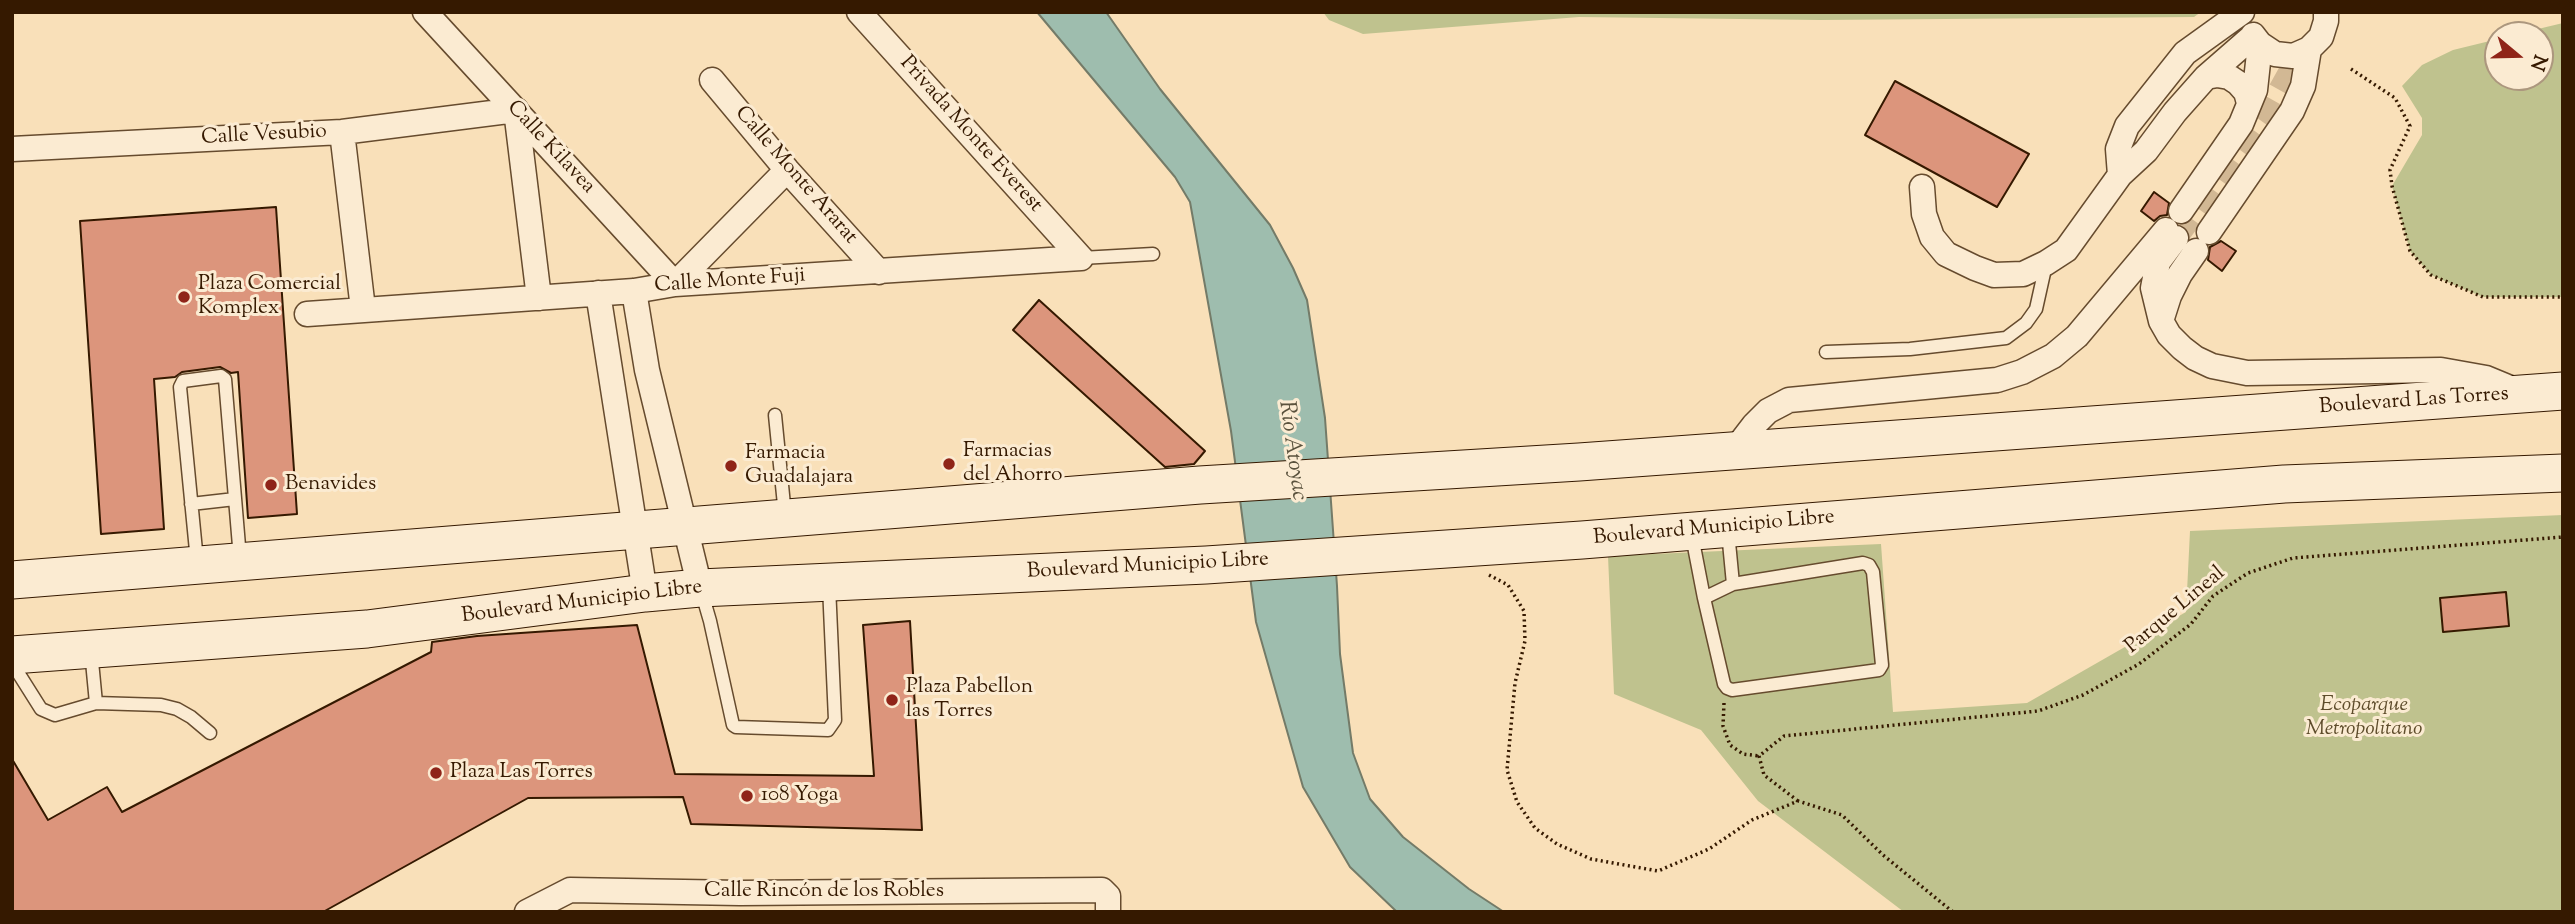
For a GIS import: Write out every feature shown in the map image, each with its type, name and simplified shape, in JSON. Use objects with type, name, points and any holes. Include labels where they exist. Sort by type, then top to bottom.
[{"type":"main road","name":"Boulevard Las Torres","points":[[1734,451],[2563,391]]},
{"type":"main road","points":[[12,580],[1200,485],[1734,451]]},
{"type":"main road","name":"Boulevard Municipio Libre","points":[[12,655],[367,629],[700,588],[1206,565],[1582,540],[2284,484],[2563,473]]},
{"type":"street","name":"Calle Kilavea","points":[[425,12],[675,284]]},
{"type":"street","name":"Privada Monte Everest","points":[[859,12],[1081,258]]},
{"type":"street","points":[[2120,175],[2118,149],[2127,125],[2185,53],[2242,12]]},
{"type":"street","points":[[2254,31],[2275,54],[2293,55],[2309,49],[2321,37],[2326,12]]},
{"type":"street","points":[[1922,187],[1924,214],[1932,237],[1946,254],[1994,275],[2023,274],[2066,250],[2120,175],[2146,151],[2206,77],[2254,31]]},
{"type":"street","points":[[2254,31],[2255,90],[2186,232],[2180,274],[2161,321],[2169,335],[2195,358],[2228,371],[2441,370],[2486,379],[2526,394]]},
{"type":"street","points":[[1734,451],[1768,411],[1789,400],[1997,380],[2022,372],[2053,356],[2186,232],[2292,111],[2303,86],[2309,49]]},
{"type":"street","points":[[2206,77],[2229,77],[2246,92],[2249,103]]},
{"type":"street","name":"Calle Monte Ararat","points":[[712,80],[787,170],[879,272]]},
{"type":"street","name":"Calle Vesubio","points":[[12,149],[342,132],[516,110]]},
{"type":"street","points":[[516,110],[539,298]]},
{"type":"street","points":[[342,132],[363,309]]},
{"type":"street","points":[[675,284],[787,170]]},
{"type":"street","name":"Calle Monte Fuji","points":[[307,314],[634,291],[675,284],[1081,258]]},
{"type":"street","points":[[634,291],[647,370],[700,588]]},
{"type":"street","points":[[598,293],[645,593]]},
{"type":"street","name":"Calle Rincón de los Robles","points":[[527,912],[576,901],[745,902],[1102,890],[1108,896],[1108,912]]},
{"type":"lane","name":"Calle Monte Fuji","points":[[1081,258],[1153,254]]},
{"type":"lane","points":[[1826,352],[1910,349],[2006,338],[2026,323],[2036,309],[2046,263]]},
{"type":"lane","points":[[197,565],[180,387],[183,381],[221,376],[225,379],[240,562]]},
{"type":"lane","points":[[775,415],[785,518]]},
{"type":"lane","points":[[191,504],[235,499]]},
{"type":"lane","points":[[1728,528],[1734,584]]},
{"type":"lane","points":[[1691,531],[1704,598],[1727,688],[1732,690],[1879,670],[1882,665],[1873,572],[1869,565],[1863,563],[1734,584],[1704,598]]},
{"type":"lane","points":[[700,588],[733,725],[828,730],[835,720],[828,582]]},
{"type":"lane","points":[[91,649],[96,704]]},
{"type":"lane","points":[[12,663],[41,709],[48,714],[55,715],[96,704],[169,707],[191,717],[210,733]]},
{"type":"path","points":[[2351,69],[2395,98],[2410,126],[2390,170],[2392,186],[2410,251],[2431,275],[2483,298],[2563,296]]},
{"type":"path","name":"Parque Lineal","points":[[1759,756],[1784,736],[2038,711],[2083,695],[2164,647],[2191,624],[2213,596],[2248,573],[2293,558],[2563,537]]},
{"type":"path","points":[[1477,576],[1488,575],[1508,585],[1524,611],[1525,641],[1515,683],[1507,770],[1517,802],[1535,828],[1557,844],[1591,859],[1658,872],[1709,849],[1752,820],[1798,801]]},
{"type":"path","points":[[1727,688],[1723,726],[1730,745],[1743,754],[1759,756],[1764,775],[1798,801],[1842,815],[1884,855],[1952,912]]},
{"type":"green space","points":[[1323,12],[2201,12],[2194,17],[1820,20],[1579,17],[1363,34],[1329,20]]},
{"type":"green space","points":[[2563,23],[2563,297],[2483,297],[2431,275],[2410,251],[2392,186],[2422,135],[2422,118],[2402,86],[2422,65],[2453,50],[2484,42],[2484,91],[2554,91],[2554,25]]},
{"type":"green space","name":"Ecoparque Metropolitano","points":[[2563,515],[2563,912],[1904,912],[1758,801],[1701,730],[1614,694],[1608,556],[1881,544],[1893,712],[2027,703],[2186,612],[2190,531]]},
{"type":"water","name":"Río Atoyac","points":[[1037,12],[1106,12],[1160,89],[1270,225],[1293,268],[1307,300],[1325,418],[1340,654],[1353,753],[1370,799],[1403,837],[1469,889],[1504,912],[1397,912],[1350,867],[1303,787],[1256,622],[1231,431],[1190,202],[1175,177]]},
{"type":"building","points":[[1895,81],[2029,154],[1997,207],[1865,135]]},
{"type":"building","points":[[2154,192],[2169,203],[2167,215],[2154,221],[2141,211]]},
{"type":"building","name":"Plaza Comercial Komplex","points":[[276,207],[297,514],[248,518],[238,372],[231,373],[220,367],[154,379],[164,529],[101,534],[80,221]]},
{"type":"building","points":[[2221,241],[2236,251],[2222,271],[2208,260],[2210,247]]},
{"type":"building","points":[[1039,300],[1205,451],[1194,464],[1165,467],[1013,330]]},
{"type":"building","points":[[2506,592],[2509,626],[2443,632],[2440,598]]},
{"type":"building","name":"Plaza Las Torres","points":[[910,621],[922,830],[691,824],[683,797],[528,798],[323,912],[12,912],[12,759],[48,820],[107,787],[122,812],[431,652],[432,642],[477,636],[637,625],[675,774],[874,776],[863,625]]},
{"type":"tunnel","points":[[2176,237],[2272,105],[2301,53]]},
{"type":"place","name":"Plaza Comercial Komplex","points":[[184,297]]},
{"type":"place","name":"Farmacias del Ahorro","points":[[949,464]]},
{"type":"place","name":"Farmacia Guadalajara","points":[[731,466]]},
{"type":"place","name":"Benavides","points":[[271,485]]},
{"type":"place","name":"Plaza Pabellon las Torres","points":[[892,700]]},
{"type":"place","name":"Plaza Las Torres","points":[[436,773]]},
{"type":"place","name":"108 Yoga","points":[[747,796]]}]
